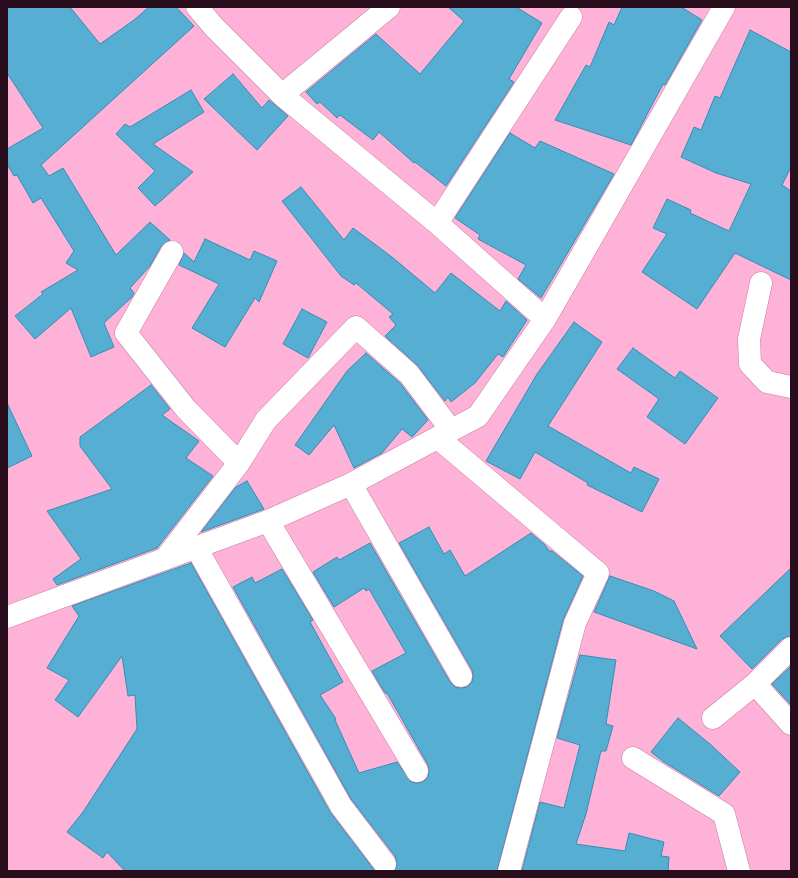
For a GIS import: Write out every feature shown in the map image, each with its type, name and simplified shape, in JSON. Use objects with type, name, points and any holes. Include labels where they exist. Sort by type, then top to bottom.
[{"type":"street","points":[[197,7],[214,27],[282,96],[437,223],[545,319]]},
{"type":"street","points":[[282,96],[389,7]]},
{"type":"street","points":[[7,617],[268,521],[351,484],[478,416],[545,319],[724,7]]},
{"type":"street","points":[[437,223],[571,17]]},
{"type":"street","points":[[172,252],[126,333],[186,409],[239,463]]},
{"type":"street","points":[[761,283],[749,339],[750,364],[767,382],[791,387]]},
{"type":"street","points":[[164,560],[239,463],[266,420],[356,327],[408,374],[445,434],[598,573],[575,623],[509,871]]},
{"type":"street","points":[[351,484],[460,676]]},
{"type":"street","points":[[268,521],[417,771]]},
{"type":"street","points":[[196,547],[342,806],[385,864]]},
{"type":"street","points":[[713,718],[755,684],[791,648]]},
{"type":"street","points":[[755,684],[791,724]]},
{"type":"street","points":[[633,758],[724,814],[739,871]]},
{"type":"building","points":[[7,7],[70,7],[100,44],[134,20],[149,7],[176,7],[194,26],[41,165],[49,176],[63,168],[116,255],[150,222],[170,240],[161,246],[150,266],[130,288],[134,293],[132,297],[104,323],[114,347],[91,357],[71,308],[35,339],[15,316],[43,294],[41,292],[78,270],[66,263],[74,251],[41,198],[33,203],[17,175],[14,176],[7,164],[7,149],[43,128],[7,73]]},
{"type":"building","points":[[448,7],[516,7],[542,23],[509,79],[514,82],[446,186],[415,162],[414,163],[379,132],[373,140],[340,115],[337,118],[320,102],[317,104],[306,92],[376,34],[420,74],[464,21]]},
{"type":"building","points":[[622,7],[681,7],[702,20],[665,85],[663,84],[631,145],[555,120],[586,65],[590,67],[609,22],[614,25]]},
{"type":"building","points":[[750,30],[791,52],[791,167],[782,185],[791,191],[791,280],[735,253],[697,309],[642,272],[667,234],[653,228],[667,199],[691,210],[690,213],[729,231],[751,184],[716,173],[681,157],[694,127],[701,130],[715,96],[720,98]]},
{"type":"building","points":[[233,74],[262,108],[269,100],[288,116],[257,150],[204,99]]},
{"type":"building","points":[[191,90],[204,112],[153,144],[193,172],[155,206],[138,188],[155,171],[116,134],[125,124],[130,127]]},
{"type":"building","points":[[510,133],[535,148],[540,141],[614,174],[541,298],[518,279],[526,265],[478,239],[480,235],[455,218]]},
{"type":"building","points":[[301,187],[344,240],[353,228],[392,257],[435,293],[451,273],[500,311],[506,301],[527,320],[503,357],[498,354],[475,383],[451,402],[448,397],[445,401],[417,365],[385,336],[396,325],[389,317],[393,314],[356,283],[354,285],[341,276],[282,201]]},
{"type":"building","points":[[205,239],[250,260],[254,251],[277,261],[259,302],[255,298],[225,347],[192,328],[219,284],[179,265],[184,253],[194,262]]},
{"type":"building","points":[[302,309],[327,322],[308,358],[283,344]]},
{"type":"building","points":[[574,322],[602,342],[548,426],[631,473],[634,467],[659,479],[642,512],[587,485],[588,483],[535,452],[520,479],[486,461],[537,374]]},
{"type":"building","points":[[633,348],[675,378],[680,371],[718,398],[685,444],[647,417],[659,399],[617,369]]},
{"type":"building","points":[[366,353],[400,383],[428,420],[412,437],[402,429],[382,453],[354,468],[334,425],[309,455],[295,445],[347,371]]},
{"type":"building","points":[[151,385],[170,409],[162,415],[199,441],[186,458],[213,476],[157,548],[57,585],[53,579],[81,559],[47,511],[112,489],[80,446],[80,437]]},
{"type":"building","points":[[7,403],[32,456],[7,468]]},
{"type":"building","points":[[247,481],[264,509],[201,532],[236,487]]},
{"type":"building","points":[[429,527],[444,554],[450,550],[465,576],[531,533],[545,545],[549,551],[552,551],[583,576],[563,620],[497,871],[395,871],[397,863],[395,856],[351,799],[233,587],[252,577],[255,583],[282,569],[313,620],[310,622],[343,682],[320,695],[336,719],[335,720],[359,773],[397,762],[411,782],[423,782],[428,777],[428,765],[387,693],[385,693],[372,671],[406,653],[369,589],[366,591],[364,588],[334,607],[313,572],[337,557],[339,560],[370,543],[450,682],[455,687],[467,687],[472,682],[472,670],[399,543]]},
{"type":"building","points":[[191,563],[330,812],[375,871],[125,871],[107,852],[103,858],[67,832],[83,812],[137,729],[135,695],[128,696],[122,656],[78,717],[55,700],[69,680],[47,668],[79,616],[72,606]]},
{"type":"building","points":[[791,568],[791,636],[782,639],[752,669],[720,636]]},
{"type":"building","points":[[610,576],[654,591],[674,601],[697,649],[594,612]]},
{"type":"building","points":[[580,655],[616,660],[606,724],[613,726],[606,751],[601,751],[586,814],[576,844],[625,851],[629,833],[664,842],[661,856],[669,857],[668,871],[522,871],[540,802],[564,808],[580,745],[557,738]]},
{"type":"building","points":[[791,666],[791,705],[772,684]]},
{"type":"building","points":[[678,718],[710,744],[740,772],[719,796],[664,762],[651,752]]}]
